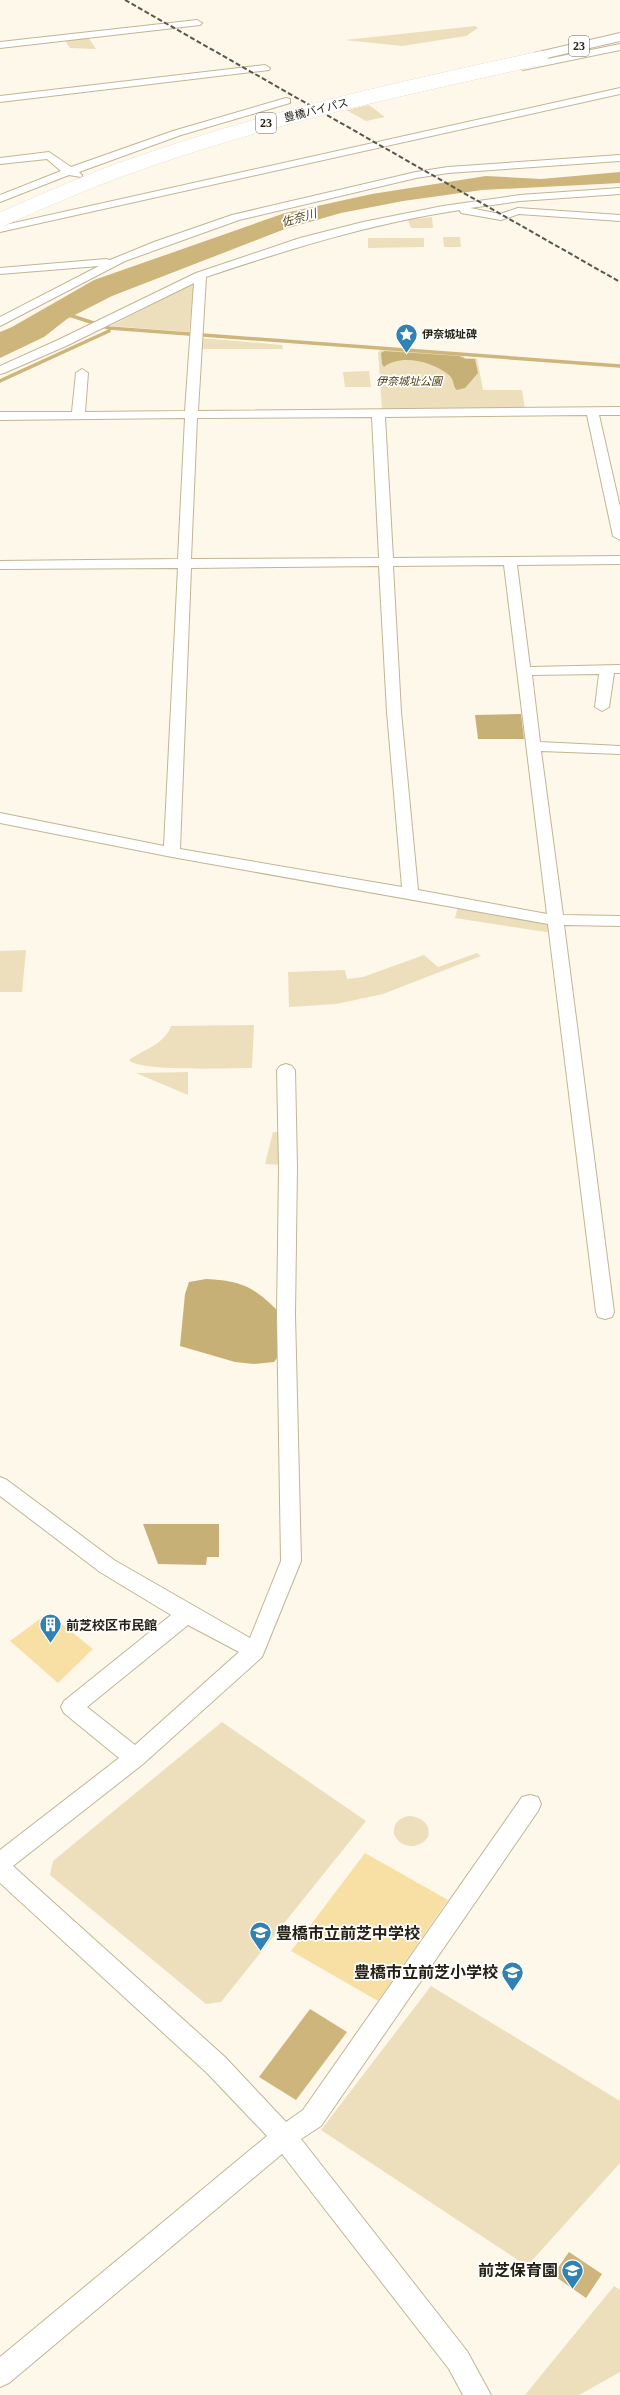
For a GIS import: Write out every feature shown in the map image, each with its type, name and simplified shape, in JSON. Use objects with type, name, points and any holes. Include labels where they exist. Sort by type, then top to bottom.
[{"type":"highway","name":"豊橋バイパス","points":[[0,215],[94,175],[160,151],[228,130],[335,102],[620,37]]},
{"type":"highway","name":"豊橋バイパス","points":[[0,220],[99,177],[231,133],[430,82],[620,41]]},
{"type":"street","points":[[0,45],[197,23]]},
{"type":"street","points":[[0,226],[22,215],[96,184],[212,143],[311,115],[620,47]]},
{"type":"street","points":[[0,99],[265,68]]},
{"type":"street","points":[[0,229],[620,91]]},
{"type":"street","points":[[0,199],[69,170],[173,133],[286,101]]},
{"type":"street","points":[[0,161],[49,155],[69,170],[96,184]]},
{"type":"street","points":[[0,322],[121,259],[158,244],[236,217],[416,175],[491,166],[620,158]]},
{"type":"street","points":[[0,370],[62,343],[200,274],[332,232],[421,214],[520,198],[620,191]]},
{"type":"street","points":[[0,205],[22,215]]},
{"type":"street","points":[[421,214],[464,211],[501,217],[518,211],[620,218]]},
{"type":"street","points":[[0,271],[102,263],[121,259]]},
{"type":"street","points":[[172,852],[191,415],[200,274]]},
{"type":"street","points":[[78,415],[82,373]]},
{"type":"street","points":[[592,411],[620,536]]},
{"type":"street","points":[[0,416],[620,411]]},
{"type":"street","points":[[378,412],[394,712],[410,893]]},
{"type":"street","points":[[0,565],[620,560]]},
{"type":"street","points":[[510,561],[605,1312]]},
{"type":"street","points":[[523,671],[613,669],[602,707]]},
{"type":"street","points":[[534,746],[620,750]]},
{"type":"street","points":[[0,818],[172,852],[410,893],[538,919],[556,921],[620,920]]},
{"type":"street","points":[[0,1863],[135,1758],[255,1651],[291,1561],[286,1315],[288,1168],[286,1070]]},
{"type":"street","points":[[0,1485],[107,1566],[187,1614],[255,1651]]},
{"type":"street","points":[[135,1758],[72,1707],[187,1614]]},
{"type":"street","points":[[0,2374],[284,2137],[312,2118],[530,1804]]},
{"type":"street","points":[[0,1869],[216,2065],[284,2137],[458,2360],[478,2395]]},
{"type":"green space","points":[[475,26],[478,28],[466,36],[402,46],[345,40]]},
{"type":"green space","points":[[88,37],[96,49],[70,48],[64,39]]},
{"type":"green space","points":[[369,105],[385,117],[366,121],[346,110]]},
{"type":"green space","points":[[432,217],[433,228],[411,228],[408,220]]},
{"type":"green space","points":[[443,237],[460,237],[461,247],[444,247]]},
{"type":"green space","points":[[368,238],[424,238],[424,247],[368,248]]},
{"type":"green space","points":[[194,283],[189,332],[111,326]]},
{"type":"green space","points":[[200,338],[282,345],[283,349],[199,349]]},
{"type":"green space","name":"伊奈城址公園","points":[[381,350],[463,355],[465,358],[477,358],[483,390],[522,390],[525,409],[382,409],[378,352]]},
{"type":"green space","points":[[369,371],[371,387],[345,387],[343,372]]},
{"type":"green space","points":[[458,907],[553,924],[554,930],[546,932],[455,918]]},
{"type":"green space","points":[[26,950],[22,992],[0,992],[0,951]]},
{"type":"green space","points":[[477,953],[481,956],[383,994],[336,1004],[289,1007],[288,972],[345,970],[347,979],[363,977],[424,955],[438,967]]},
{"type":"green space","points":[[254,1025],[252,1068],[167,1068],[136,1064],[129,1060],[164,1038],[171,1026]]},
{"type":"green space","points":[[188,1072],[188,1095],[136,1073]]},
{"type":"green space","points":[[273,1132],[281,1132],[283,1165],[265,1164]]},
{"type":"green space","points":[[222,1722],[366,1821],[221,2002],[206,2004],[50,1875],[53,1861]]},
{"type":"green space","points":[[409,1816],[422,1820],[427,1825],[429,1832],[428,1837],[424,1841],[415,1846],[401,1843],[394,1834],[397,1822],[402,1818]]},
{"type":"green space","points":[[431,1986],[620,2101],[620,2163],[527,2266],[321,2130]]},
{"type":"green space","points":[[614,2286],[620,2290],[620,2372],[579,2395],[525,2395]]},
{"type":"shaded area","points":[[384,351],[459,356],[466,359],[475,359],[478,373],[465,388],[457,390],[454,387],[452,379],[449,375],[443,370],[426,363],[408,360],[391,363],[384,367],[382,364],[381,353]]},
{"type":"shaded area","points":[[521,714],[524,739],[478,739],[475,715]]},
{"type":"shaded area","points":[[206,1279],[240,1284],[256,1292],[282,1315],[282,1351],[274,1362],[254,1364],[235,1362],[180,1346],[185,1294],[189,1282]]},
{"type":"shaded area","points":[[143,1524],[219,1524],[219,1557],[207,1557],[206,1565],[158,1564]]},
{"type":"water","name":"佐奈川","points":[[620,172],[620,183],[482,190],[403,201],[341,213],[285,229],[112,296],[67,319],[44,337],[0,358],[0,332],[12,327],[94,280],[285,213],[372,194],[486,176],[541,179]]},
{"type":"water","points":[[310,2009],[347,2032],[296,2100],[259,2077]]},
{"type":"water","points":[[569,2252],[602,2274],[586,2298],[553,2275]]},
{"type":"building","name":"前芝校区市民館","points":[[48,1613],[93,1649],[58,1683],[10,1641]]},
{"type":"building","points":[[365,1853],[448,1900],[378,2001],[291,1951]]},
{"type":"waterway","points":[[66,314],[109,328],[620,366]]},
{"type":"waterway","points":[[0,381],[109,331]]},
{"type":"railway","points":[[125,0],[620,282]]},
{"type":"place","name":"伊奈城址碑","points":[[406,354]]},
{"type":"place","name":"前芝校区市民館","points":[[51,1644]]},
{"type":"place","name":"豊橋市立前芝中学校","points":[[260,1952]]},
{"type":"place","name":"豊橋市立前芝小学校","points":[[513,1992]]},
{"type":"place","name":"前芝保育園","points":[[573,2290]]}]
